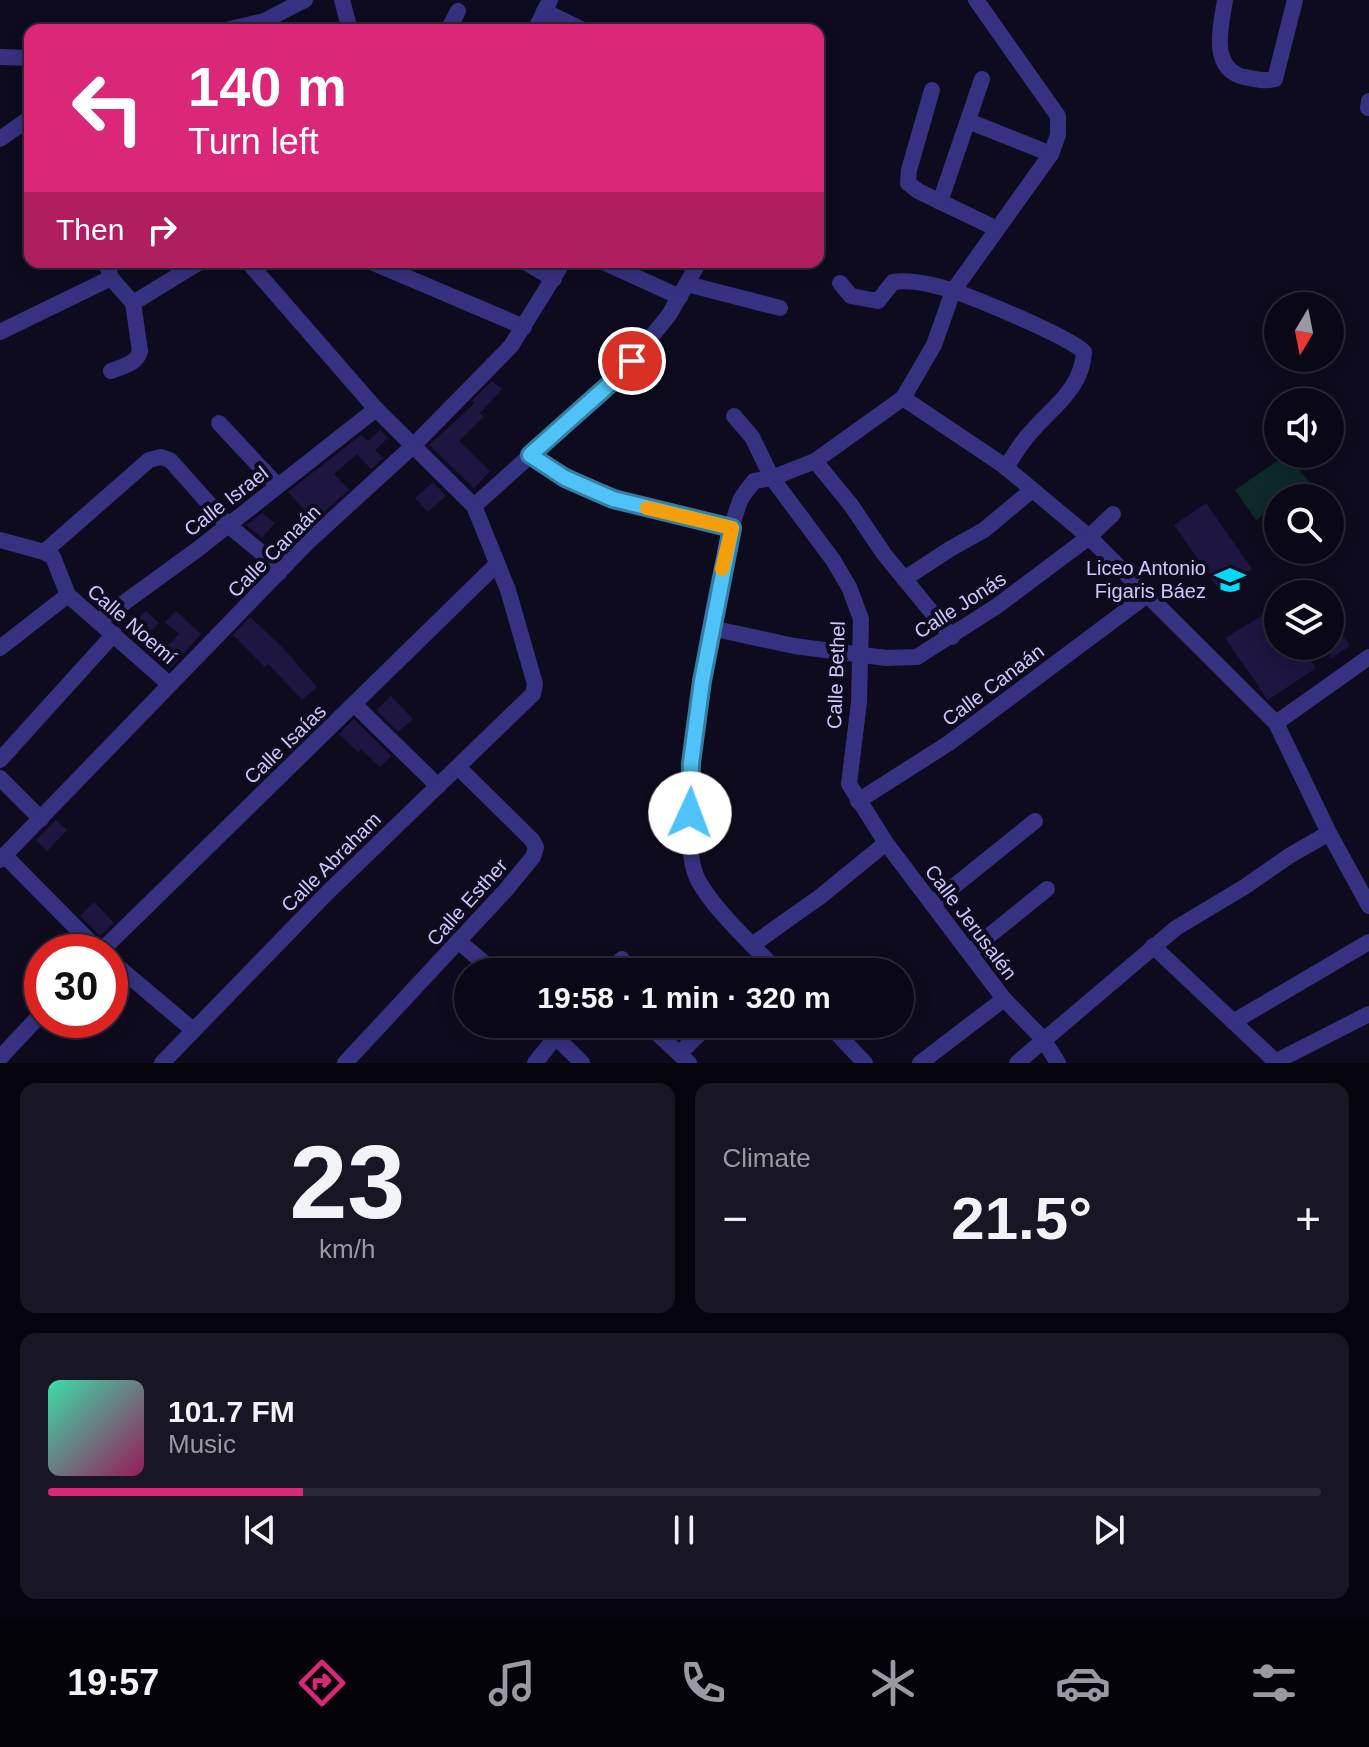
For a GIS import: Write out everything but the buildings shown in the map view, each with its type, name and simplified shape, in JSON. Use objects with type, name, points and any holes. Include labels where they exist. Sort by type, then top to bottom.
[{"type":"street","points":[[251,24],[264,21],[305,0]]},
{"type":"street","points":[[342,0],[348,24]]},
{"type":"street","points":[[762,958],[698,881],[689,837],[691,763],[711,628],[732,528],[742,498],[754,481],[772,478],[815,461],[903,398],[934,345],[953,291],[1051,154],[1058,135],[1058,116],[976,0]]},
{"type":"street","points":[[1225,0],[1219,46],[1224,62],[1235,75],[1264,81],[1275,79],[1295,0]]},
{"type":"street","points":[[538,24],[547,5],[574,24]]},
{"type":"street","points":[[451,24],[458,11]]},
{"type":"street","points":[[0,57],[24,58]]},
{"type":"street","points":[[940,202],[982,79]]},
{"type":"street","points":[[932,90],[908,183],[918,191],[997,229]]},
{"type":"street","points":[[968,121],[1051,154]]},
{"type":"street","points":[[0,139],[24,122]]},
{"type":"street","points":[[133,303],[190,268]]},
{"type":"street","points":[[253,268],[376,409],[474,506],[497,564]]},
{"type":"street","points":[[385,268],[524,327]]},
{"type":"street","points":[[535,268],[554,279]]},
{"type":"street","name":"Calle Canaán","points":[[2,858],[309,541],[413,446],[511,346],[560,268]]},
{"type":"street","points":[[620,268],[683,290],[780,308]]},
{"type":"street","points":[[474,506],[621,374],[669,315],[696,268]]},
{"type":"street","points":[[0,332],[108,270],[133,303],[140,351],[134,362],[111,371]]},
{"type":"street","points":[[840,283],[851,296],[878,301],[893,282],[953,291],[1079,346],[1084,352],[1084,362],[1069,395],[1020,444],[1006,468]]},
{"type":"street","points":[[903,398],[1006,468],[1089,537],[1276,723],[1329,833],[1369,906]]},
{"type":"street","name":"Calle Israel","points":[[99,621],[376,409]]},
{"type":"street","name":"Calle Bethel","points":[[734,416],[752,437],[772,478],[833,560],[849,587],[861,619],[859,702],[849,784],[858,801]]},
{"type":"street","points":[[219,423],[277,485]]},
{"type":"street","points":[[530,455],[565,478],[613,499],[732,528]]},
{"type":"street","points":[[0,540],[44,552],[149,460],[161,457],[170,460],[228,525],[263,554],[279,573]]},
{"type":"street","points":[[815,461],[952,637]]},
{"type":"street","points":[[904,579],[984,530],[1032,490]]},
{"type":"street","name":"Calle Jonás","points":[[711,628],[794,646],[886,658],[917,657],[952,637],[1089,537],[1113,514]]},
{"type":"street","name":"Calle Noemí","points":[[44,552],[53,557],[68,595],[169,684]]},
{"type":"street","name":"Calle Abraham","points":[[162,1063],[326,894],[533,694],[533,674],[497,564]]},
{"type":"street","name":"Calle Isaías","points":[[118,934],[497,564]]},
{"type":"street","points":[[0,648],[68,595]]},
{"type":"street","name":"Calle Canaán","points":[[858,801],[949,743],[1147,595]]},
{"type":"street","points":[[0,760],[114,634]]},
{"type":"street","points":[[1276,723],[1369,657]]},
{"type":"street","points":[[354,704],[438,786]]},
{"type":"street","name":"Calle Esther","points":[[345,1063],[533,857],[536,847],[532,840],[458,767]]},
{"type":"street","points":[[0,778],[41,819]]},
{"type":"street","name":"Calle Jerusalén","points":[[858,801],[1004,999],[1043,1039],[1058,1063]]},
{"type":"street","points":[[932,904],[1035,821]]},
{"type":"street","points":[[1017,1063],[1186,921],[1329,833]]},
{"type":"street","points":[[752,945],[821,896],[886,843]]},
{"type":"street","points":[[2,858],[81,934]]},
{"type":"street","points":[[969,952],[1047,889]]},
{"type":"street","points":[[458,941],[478,958]]},
{"type":"street","points":[[1233,1022],[1369,942]]},
{"type":"street","points":[[1153,946],[1274,1062],[1369,1014]]},
{"type":"street","points":[[128,975],[193,1030]]},
{"type":"street","points":[[920,1063],[1004,999]]},
{"type":"street","points":[[1,1061],[24,1034]]},
{"type":"street","points":[[535,1063],[553,1038]]},
{"type":"street","points":[[566,1038],[582,1063]]},
{"type":"street","points":[[662,1038],[684,1058],[699,1038]]},
{"type":"street","points":[[841,1038],[865,1063]]},
{"type":"green space","points":[[1267,468],[1298,468],[1310,483],[1264,484],[1264,515],[1256,520],[1235,490]]},
{"type":"slow traffic","points":[[647,508],[732,528],[722,569]]},
{"type":"place","name":"Liceo Antonio Figaris Báez","points":[[1230,580]]},
{"type":"route","points":[[632,361],[530,455],[565,478],[613,499],[732,528],[702,681],[691,763],[690,813]]}]
